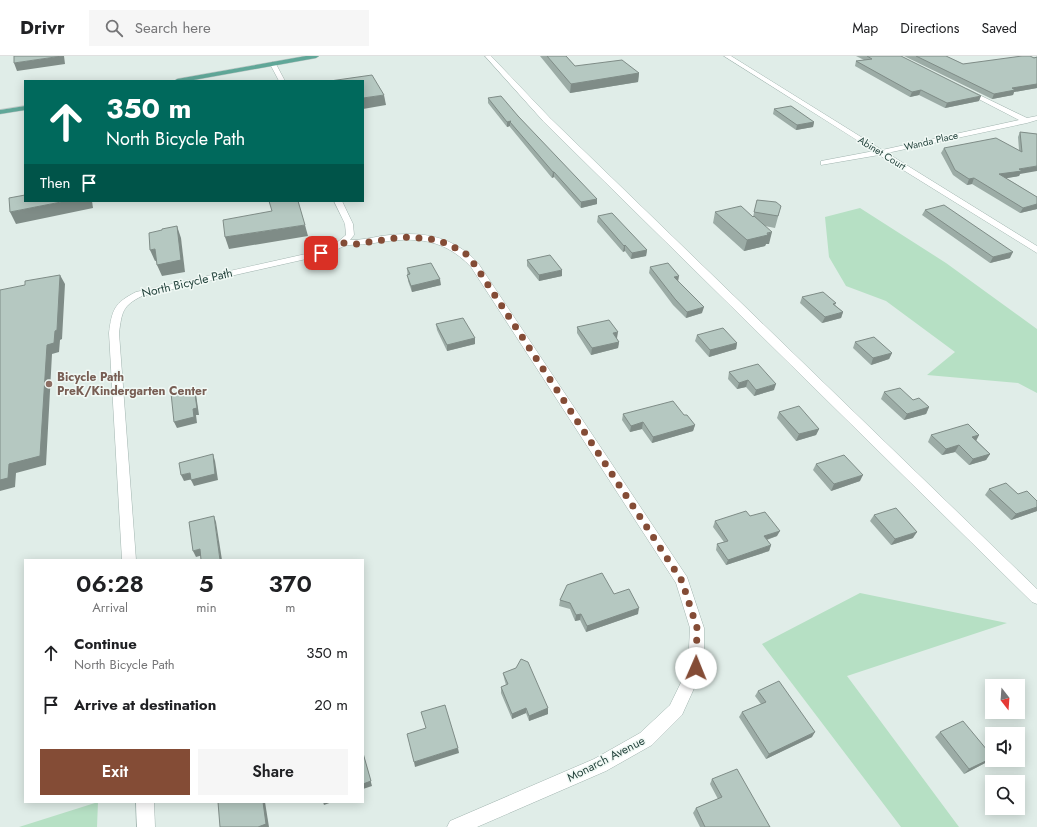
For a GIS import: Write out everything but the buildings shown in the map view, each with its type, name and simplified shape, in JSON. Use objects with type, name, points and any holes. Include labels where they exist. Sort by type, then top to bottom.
[{"type":"main road","points":[[183,80],[316,56]]},
{"type":"main road","points":[[0,112],[24,108]]},
{"type":"street","points":[[488,56],[547,120],[1037,598]]},
{"type":"street","name":"Abinet Court","points":[[727,56],[1037,250]]},
{"type":"street","points":[[273,64],[281,80]]},
{"type":"street","points":[[962,89],[1037,126]]},
{"type":"street","name":"Wanda Place","points":[[824,163],[1037,118]]},
{"type":"street","points":[[338,202],[348,224],[350,235],[344,243]]},
{"type":"street","name":"Monarch Avenue","points":[[344,243],[356,244],[403,237],[420,238],[438,240],[466,254],[475,265],[682,581],[697,628],[696,668],[676,710],[646,739],[600,765],[456,827]]},
{"type":"street","name":"North Bicycle Path","points":[[129,559],[114,333],[116,311],[124,302],[138,294],[321,253],[336,248],[344,243]]},
{"type":"street","points":[[145,803],[146,827]]},
{"type":"green space","points":[[860,208],[946,263],[1037,329],[1037,393],[1018,383],[927,375],[955,352],[886,301],[846,286],[829,257],[825,217]]},
{"type":"green space","points":[[860,593],[1007,623],[847,676],[959,827],[901,827],[762,644]]},
{"type":"green space","points":[[95,803],[98,803],[97,827],[19,827]]},
{"type":"place","name":"Bicycle Path PreK/Kindergarten Center","points":[[49,384]]},
{"type":"route","points":[[321,253],[336,248],[344,243],[356,244],[381,239],[403,237],[438,240],[466,254],[475,265],[682,581],[697,628],[696,668]]}]
